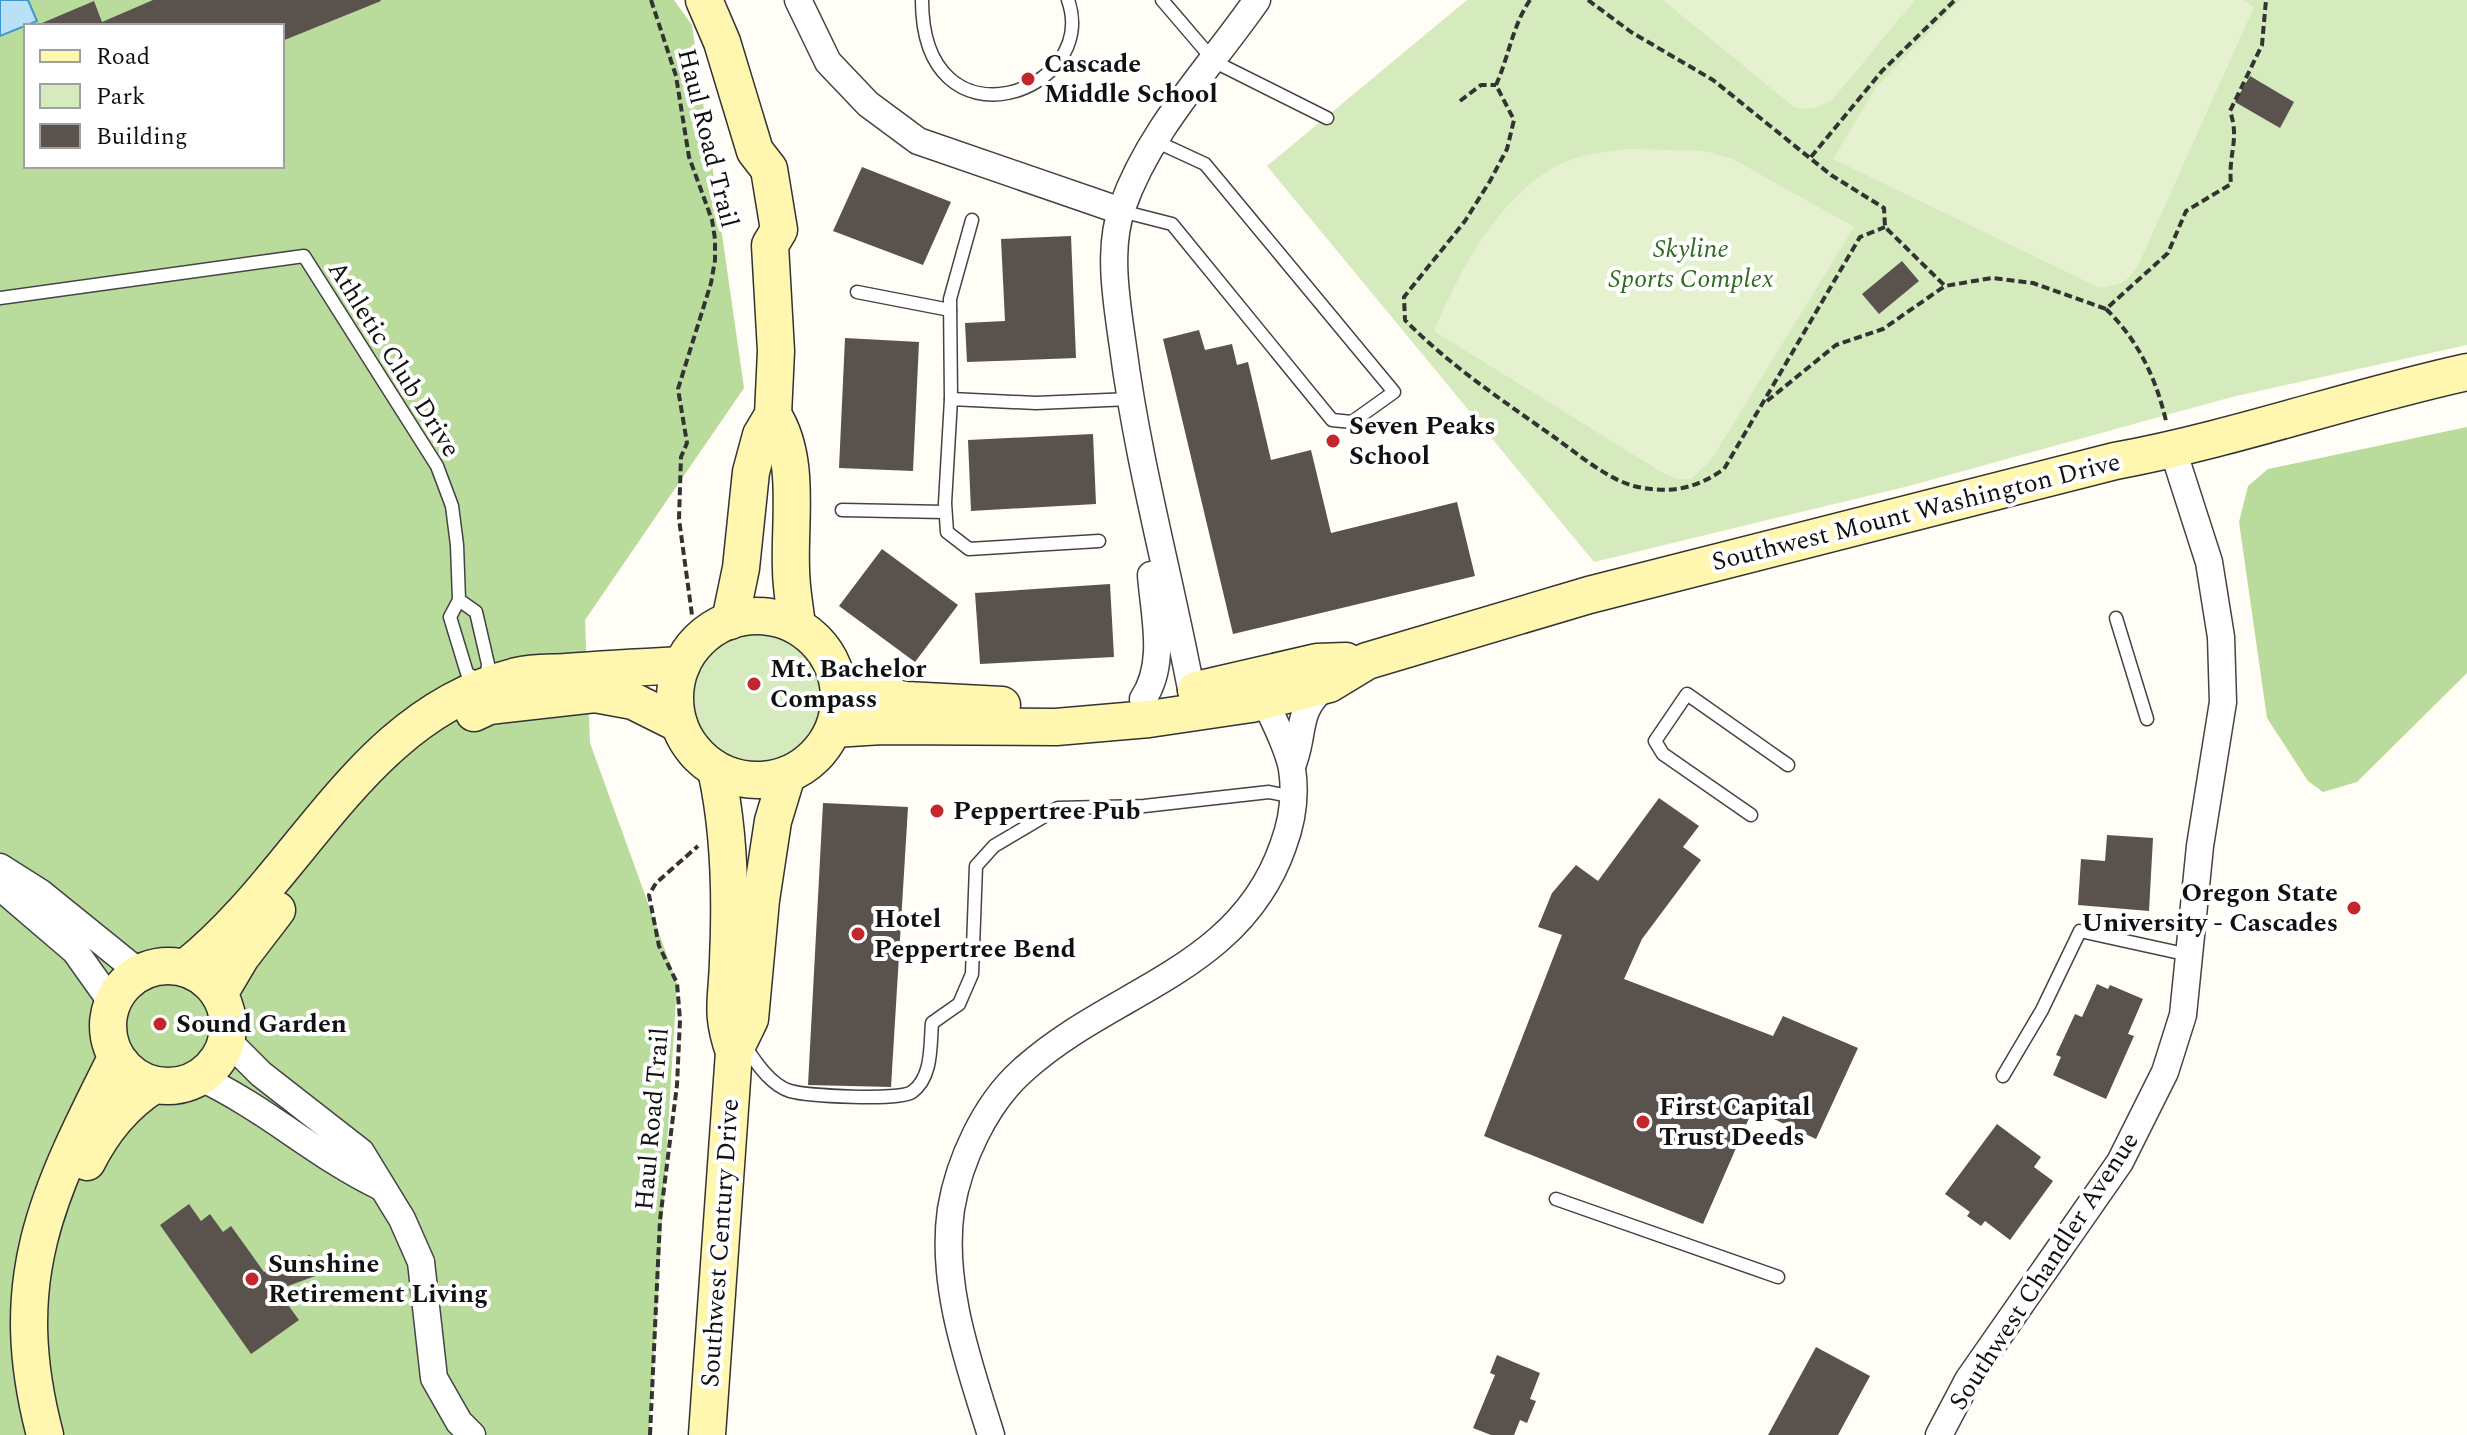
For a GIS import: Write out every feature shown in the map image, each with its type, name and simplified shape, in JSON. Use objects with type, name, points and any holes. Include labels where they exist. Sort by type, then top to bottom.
[{"type":"main road","points":[[704,0],[722,42],[755,151],[750,175],[758,235],[770,245],[776,351],[773,415],[761,435],[751,472],[741,568],[730,621]]},
{"type":"main road","name":"Southwest Mount Washington Drive","points":[[839,686],[906,700],[986,706],[1143,699],[1265,701],[1329,684],[1367,661],[1589,595],[2100,465],[2173,450],[2385,390],[2467,372]]},
{"type":"main road","points":[[773,415],[784,433],[788,460],[792,508],[791,571],[797,626]]},
{"type":"main road","points":[[753,616],[776,618],[797,626],[817,641],[831,662],[839,686],[839,708],[834,729],[823,749],[807,764],[787,775],[751,780],[716,770],[688,743],[679,724],[675,695],[682,665],[693,646],[710,631],[730,621],[753,616]]},
{"type":"main road","name":"Southwest Mount Washington Drive","points":[[834,729],[882,726],[1056,727],[1194,702],[1317,662],[1367,661]]},
{"type":"main road","points":[[185,968],[221,940],[351,782],[389,744],[441,707],[486,685],[521,675],[682,665]]},
{"type":"main road","points":[[219,994],[241,957],[355,800],[386,769],[438,731],[489,706],[595,694],[633,701],[679,724]]},
{"type":"main road","name":"Southwest Century Drive","points":[[716,770],[727,820],[728,961],[723,1021],[737,1046]]},
{"type":"main road","name":"Southwest Century Drive","points":[[707,1435],[737,1046],[750,1019],[761,900],[773,821],[787,775]]},
{"type":"main road","points":[[154,967],[185,968],[198,974],[219,994],[226,1008],[226,1039],[212,1067],[199,1077],[170,1086],[154,1085],[139,1079],[116,1058],[109,1040],[108,1021],[112,1003],[124,985],[140,973],[154,967]]},
{"type":"main road","points":[[45,1435],[28,1354],[27,1317],[34,1250],[60,1172],[116,1058]]},
{"type":"main road","points":[[67,1435],[48,1368],[47,1301],[59,1239],[77,1184],[98,1139],[129,1104],[154,1085]]},
{"type":"street","points":[[798,0],[828,62],[868,104],[918,141],[1121,211]]},
{"type":"street","points":[[1194,702],[1143,476],[1131,399],[1115,289],[1121,211],[1153,140],[1215,62],[1257,0]]},
{"type":"street","name":"Southwest Chandler Avenue","points":[[1939,1435],[1968,1380],[2120,1162],[2165,1072],[2183,1015],[2200,846],[2223,702],[2221,637],[2209,562],[2173,450]]},
{"type":"street","points":[[1143,476],[1158,656],[1151,687],[1143,699]]},
{"type":"street","points":[[1292,766],[1300,746],[1302,713],[1329,684]]},
{"type":"street","points":[[991,1435],[959,1325],[949,1259],[951,1209],[977,1132],[1021,1071],[1199,955],[1235,926],[1259,897],[1276,866],[1291,824],[1293,797],[1292,766],[1265,701]]},
{"type":"street","points":[[0,867],[41,893],[140,973]]},
{"type":"street","points":[[0,887],[75,951],[112,1003]]},
{"type":"street","points":[[226,1039],[261,1074],[361,1152],[402,1219],[421,1262],[434,1378],[459,1422],[472,1435]]},
{"type":"street","points":[[199,1077],[242,1097],[352,1173],[381,1187]]},
{"type":"lane","points":[[922,0],[930,58],[959,89],[992,97],[1030,86],[1050,72],[1070,43],[1075,18],[1068,0]]},
{"type":"lane","points":[[1162,0],[1215,62],[1327,118]]},
{"type":"lane","points":[[1121,211],[1172,224],[1332,420],[1340,423],[1365,416],[1394,392],[1205,164],[1153,140]]},
{"type":"lane","points":[[972,220],[950,310],[947,532],[969,549],[1099,541]]},
{"type":"lane","name":"Athletic Club Drive","points":[[0,298],[304,256],[437,466],[452,506],[459,600],[450,617],[467,673],[486,685]]},
{"type":"lane","points":[[857,292],[950,310]]},
{"type":"lane","points":[[951,399],[1036,403],[1131,399]]},
{"type":"lane","points":[[842,510],[945,512]]},
{"type":"lane","points":[[459,600],[476,612],[488,664],[486,685]]},
{"type":"lane","points":[[2116,618],[2147,719]]},
{"type":"lane","points":[[1751,815],[1663,754],[1655,741],[1687,694],[1788,765]]},
{"type":"lane","points":[[737,1046],[789,1091],[888,1098],[912,1092],[928,1071],[932,1023],[959,1004],[972,974],[976,866],[994,846],[1058,808],[1144,806],[1269,792],[1293,797]]},
{"type":"lane","points":[[2003,1076],[2042,1010],[2080,931],[2189,955]]},
{"type":"lane","points":[[1556,1199],[1778,1277]]},
{"type":"path","name":"Haul Road Trail","points":[[651,0],[676,76],[689,157],[712,220],[715,239],[711,283],[678,389],[687,443],[681,457],[679,519],[692,615]]},
{"type":"path","points":[[1496,85],[1507,63],[1513,28],[1530,0]]},
{"type":"path","points":[[1588,0],[1631,32],[1713,80],[1831,175],[1884,208],[1885,227],[1945,286]]},
{"type":"path","points":[[1811,157],[1890,62],[1955,0]]},
{"type":"path","points":[[2106,309],[2168,253],[2186,211],[2231,184],[2229,159],[2238,133],[2230,111],[2262,45],[2266,0]]},
{"type":"path","points":[[1460,101],[1481,85],[1496,85]]},
{"type":"path","points":[[1496,85],[1514,120],[1507,149],[1465,221],[1404,297],[1405,320],[1431,347],[1483,387],[1589,462],[1635,487],[1684,489],[1701,485],[1724,469],[1860,237],[1885,227]]},
{"type":"path","points":[[1764,404],[1836,345],[1883,329],[1945,286],[1992,278],[2033,283],[2106,309],[2128,331],[2158,389],[2173,450]]},
{"type":"path","name":"Haul Road Trail","points":[[650,1435],[660,1220],[677,1085],[680,1020],[677,983],[659,946],[649,895],[656,883],[702,841]]},
{"type":"green space","points":[[0,0],[674,0],[692,25],[744,388],[585,620],[590,743],[677,983],[649,1435],[0,1435]]},
{"type":"green space","name":"Skyline Sports Complex","points":[[1467,0],[2467,0],[2467,345],[2232,397],[1909,486],[1594,562],[1267,166]]},
{"type":"green space","points":[[1663,0],[1915,0],[1833,99],[1819,107],[1805,109],[1794,107]]},
{"type":"green space","points":[[1961,0],[2243,0],[2254,7],[2137,268],[2123,283],[2100,288],[1833,159],[1876,87]]},
{"type":"green space","points":[[1628,149],[1704,151],[1733,159],[1854,227],[1711,460],[1691,479],[1677,479],[1663,473],[1434,331],[1480,241],[1495,220],[1530,184],[1569,160]]},
{"type":"green space","points":[[2467,427],[2467,673],[2357,782],[2323,792],[2308,781],[2267,718],[2239,522],[2248,486],[2268,469]]},
{"type":"green space","points":[[757,635],[782,640],[802,654],[816,674],[821,699],[816,724],[802,744],[782,758],[757,763],[732,758],[712,744],[698,724],[693,699],[698,674],[712,654],[732,640]]},
{"type":"water","points":[[0,0],[28,0],[37,21],[0,36]]},
{"type":"building","points":[[153,0],[381,1],[284,40],[284,24],[40,24],[94,1],[102,22]]},
{"type":"building","points":[[2250,76],[2294,102],[2280,128],[2235,102]]},
{"type":"building","points":[[862,167],[951,202],[923,265],[833,231]]},
{"type":"building","points":[[1071,236],[1076,358],[967,362],[965,323],[1005,321],[1001,239]]},
{"type":"building","points":[[1902,261],[1919,281],[1879,314],[1862,294]]},
{"type":"building","points":[[1199,330],[1205,350],[1232,344],[1237,365],[1248,362],[1271,460],[1311,450],[1331,533],[1457,502],[1475,576],[1233,634],[1163,339]]},
{"type":"building","points":[[845,338],[919,342],[913,471],[839,468]]},
{"type":"building","points":[[1093,434],[1096,504],[971,511],[968,440]]},
{"type":"building","points":[[882,549],[958,605],[915,662],[839,606]]},
{"type":"building","points":[[1110,584],[1114,657],[980,664],[975,593]]},
{"type":"building","points":[[1659,798],[1699,826],[1683,847],[1701,860],[1642,939],[1624,979],[1773,1036],[1783,1016],[1858,1048],[1816,1139],[1753,1109],[1703,1224],[1484,1136],[1562,935],[1538,927],[1552,893],[1576,865],[1598,881]]},
{"type":"building","name":"Hotel Peppertree Bend","points":[[823,803],[908,807],[891,1087],[808,1085]]},
{"type":"building","points":[[2107,835],[2153,838],[2149,911],[2078,905],[2081,859],[2105,861]]},
{"type":"building","points":[[2097,984],[2108,989],[2110,985],[2143,999],[2128,1034],[2134,1036],[2106,1099],[2053,1075],[2061,1057],[2056,1055],[2075,1014],[2082,1017]]},
{"type":"building","points":[[1997,1124],[2041,1157],[2034,1167],[2053,1181],[2010,1240],[1985,1221],[1981,1226],[1967,1216],[1970,1212],[1945,1194]]},
{"type":"building","name":"Sunshine Retirement Living","points":[[189,1204],[201,1221],[210,1214],[223,1232],[231,1226],[264,1272],[310,1255],[318,1275],[277,1290],[299,1320],[251,1354],[160,1225]]},
{"type":"building","points":[[1816,1347],[1870,1376],[1838,1435],[1768,1435]]},
{"type":"building","points":[[1497,1355],[1540,1373],[1530,1399],[1536,1401],[1527,1423],[1520,1420],[1514,1435],[1491,1435],[1473,1428],[1495,1375],[1490,1373]]},
{"type":"place","name":"Cascade Middle School","points":[[1028,79]]},
{"type":"place","name":"Seven Peaks School","points":[[1333,441]]},
{"type":"place","name":"Mt. Bachelor Compass","points":[[754,684]]},
{"type":"place","name":"Peppertree Pub","points":[[937,811]]},
{"type":"place","name":"Oregon State University - Cascades","points":[[2354,908]]},
{"type":"place","name":"Hotel Peppertree Bend","points":[[858,934]]},
{"type":"place","name":"Sound Garden","points":[[160,1024]]},
{"type":"place","name":"First Capital Trust Deeds","points":[[1643,1122]]},
{"type":"place","name":"Sunshine Retirement Living","points":[[252,1279]]}]
